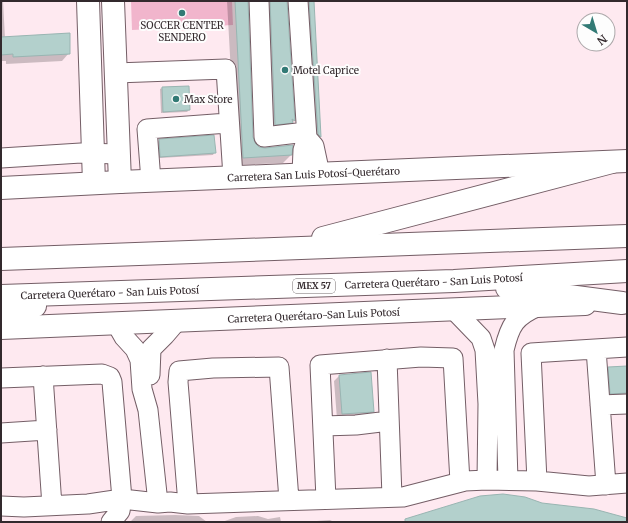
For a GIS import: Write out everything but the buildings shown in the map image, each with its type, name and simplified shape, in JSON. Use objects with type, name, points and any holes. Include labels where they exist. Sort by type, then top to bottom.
[{"type":"main road","points":[[88,1],[94,183]]},
{"type":"main road","points":[[113,1],[120,182]]},
{"type":"main road","points":[[89,50],[115,49]]},
{"type":"main road","points":[[283,249],[620,161]]},
{"type":"main road","name":"Carretera San Luis Potosí-Querétaro","points":[[1,188],[620,161]]},
{"type":"main road","points":[[1,259],[627,236]]},
{"type":"main road","name":"Carretera Querétaro - San Luis Potosí","points":[[1,296],[106,294],[454,281],[627,271]]},
{"type":"main road","points":[[454,281],[624,303]]},
{"type":"main road","points":[[1,313],[106,294]]},
{"type":"main road","name":"Carretera Querétaro-San Luis Potosí","points":[[1,328],[624,303]]},
{"type":"lane","points":[[259,1],[264,137],[307,135]]},
{"type":"lane","points":[[298,1],[307,135],[314,146],[311,174]]},
{"type":"lane","points":[[116,73],[226,69],[228,123],[233,177]]},
{"type":"lane","points":[[118,128],[147,129],[228,123]]},
{"type":"lane","points":[[147,129],[151,181]]},
{"type":"lane","points":[[1,158],[92,153],[119,154]]},
{"type":"lane","points":[[508,480],[504,350],[508,334],[515,321],[524,312],[539,306]]},
{"type":"lane","points":[[453,309],[481,338],[485,350],[488,404],[487,480]]},
{"type":"lane","points":[[148,410],[151,388],[151,349],[165,336],[177,321]]},
{"type":"lane","points":[[116,323],[124,337],[135,349],[140,360],[142,389],[148,410],[158,503]]},
{"type":"lane","points":[[537,481],[531,353],[627,347]]},
{"type":"lane","points":[[596,348],[606,485]]},
{"type":"lane","points":[[326,499],[320,365],[421,357],[453,358],[460,482]]},
{"type":"lane","points":[[387,359],[392,497]]},
{"type":"lane","points":[[188,504],[178,382],[179,371],[213,368],[279,367],[289,500]]},
{"type":"lane","points":[[1,378],[102,374],[110,377],[112,382],[118,511]]},
{"type":"lane","points":[[43,376],[52,506]]},
{"type":"lane","points":[[600,405],[627,404]]},
{"type":"lane","points":[[323,426],[356,425],[389,421]]},
{"type":"lane","points":[[1,433],[47,430]]},
{"type":"lane","points":[[1,517],[118,511],[170,502],[188,504],[392,497],[460,482],[487,480],[537,481],[589,486],[627,483]]},
{"type":"lane","points":[[1,506],[24,507],[88,504],[118,511]]},
{"type":"shaded area","name":"SOCCER CENTER SENDERO","points":[[131,1],[232,1],[233,25],[132,30]]},
{"type":"place","name":"SOCCER CENTER SENDERO","points":[[182,13]]},
{"type":"place","name":"Motel Caprice","points":[[285,70]]},
{"type":"place","name":"Max Store","points":[[176,99]]}]
